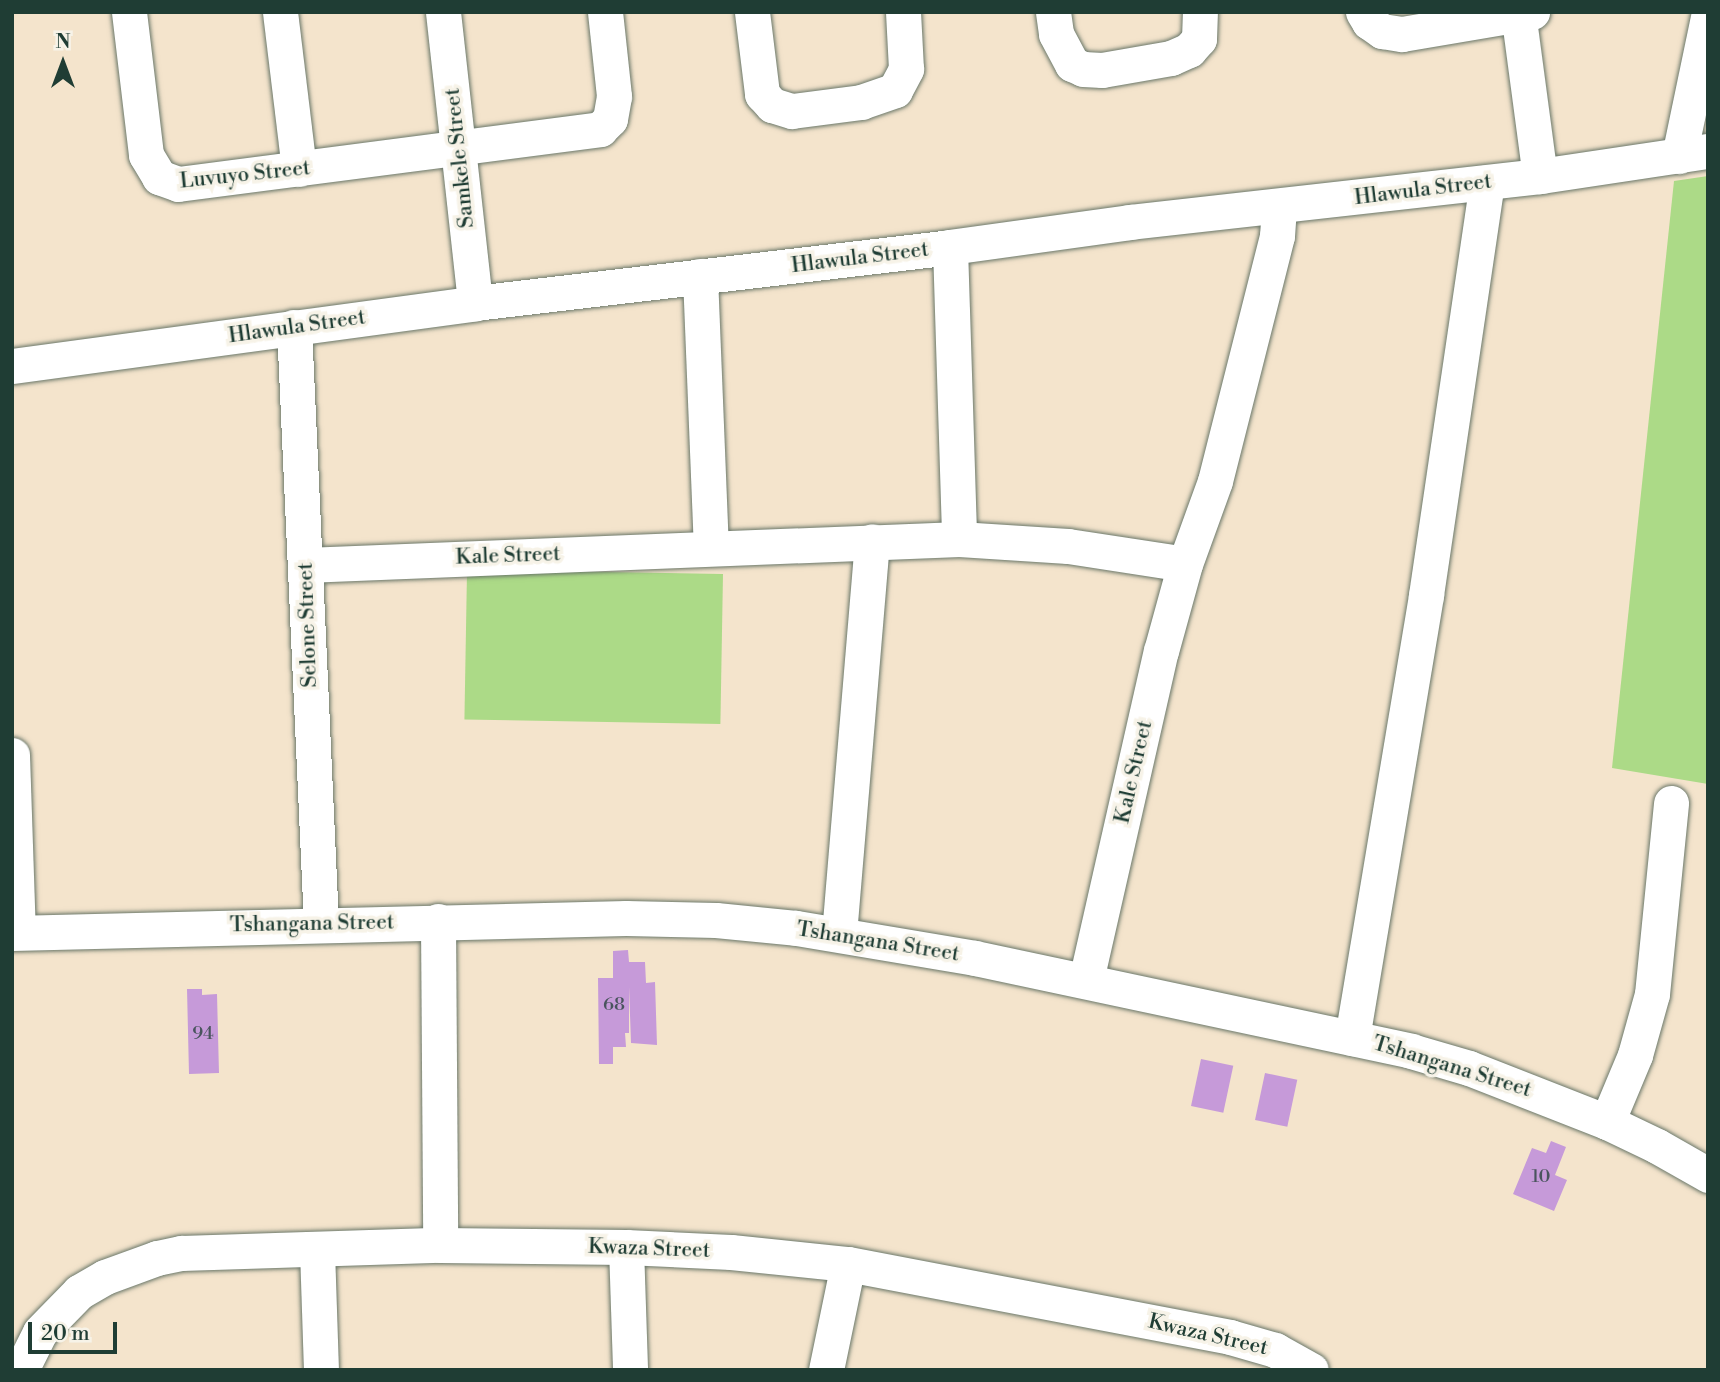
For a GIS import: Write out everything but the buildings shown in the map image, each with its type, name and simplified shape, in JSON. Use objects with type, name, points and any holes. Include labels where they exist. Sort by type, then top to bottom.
[{"type":"street","name":"Luvuyo Street","points":[[129,12],[146,155],[159,177],[178,184],[589,133],[610,119],[614,96],[604,12]]},
{"type":"street","points":[[280,12],[299,169]]},
{"type":"street","name":"Samkele Street","points":[[443,12],[475,303]]},
{"type":"street","points":[[752,12],[762,94],[772,105],[792,111],[861,102],[895,90],[906,69],[904,12]]},
{"type":"street","points":[[1053,12],[1056,34],[1072,64],[1083,69],[1102,70],[1171,58],[1189,50],[1199,39],[1200,12]]},
{"type":"street","points":[[1363,12],[1369,22],[1382,31],[1402,34],[1522,13],[1540,176]]},
{"type":"street","points":[[1694,153],[1708,17]]},
{"type":"street","name":"Hlawula Street","points":[[12,366],[475,303],[950,247],[1130,222],[1540,176],[1694,153]]},
{"type":"street","points":[[1352,1038],[1420,635],[1487,182]]},
{"type":"street","name":"Kale Street","points":[[1086,980],[1161,651],[1185,564],[1214,481],[1277,236],[1279,207]]},
{"type":"street","points":[[950,247],[959,539]]},
{"type":"street","points":[[700,275],[711,548]]},
{"type":"street","name":"Selone Street","points":[[294,327],[321,923]]},
{"type":"street","name":"Kale Street","points":[[305,565],[959,539],[1068,546],[1185,564]]},
{"type":"street","points":[[839,934],[872,541]]},
{"type":"street","points":[[12,755],[15,932]]},
{"type":"street","points":[[1607,1122],[1647,1020],[1671,803]]},
{"type":"street","name":"Tshangana Street","points":[[15,932],[321,923],[716,920],[839,934],[1086,980],[1411,1051],[1469,1068],[1607,1122],[1708,1175]]},
{"type":"street","points":[[438,921],[440,1245]]},
{"type":"street","name":"Kwaza Street","points":[[20,1370],[40,1332],[79,1292],[131,1266],[181,1253],[440,1245],[626,1247],[730,1252],[848,1264],[1230,1337],[1275,1350],[1311,1370]]},
{"type":"street","points":[[626,1247],[630,1370]]},
{"type":"street","points":[[317,1250],[321,1370]]},
{"type":"street","points":[[826,1370],[848,1264]]},
{"type":"green space","points":[[1708,176],[1708,784],[1612,768],[1674,181]]},
{"type":"green space","points":[[467,570],[723,574],[720,724],[464,720]]}]
